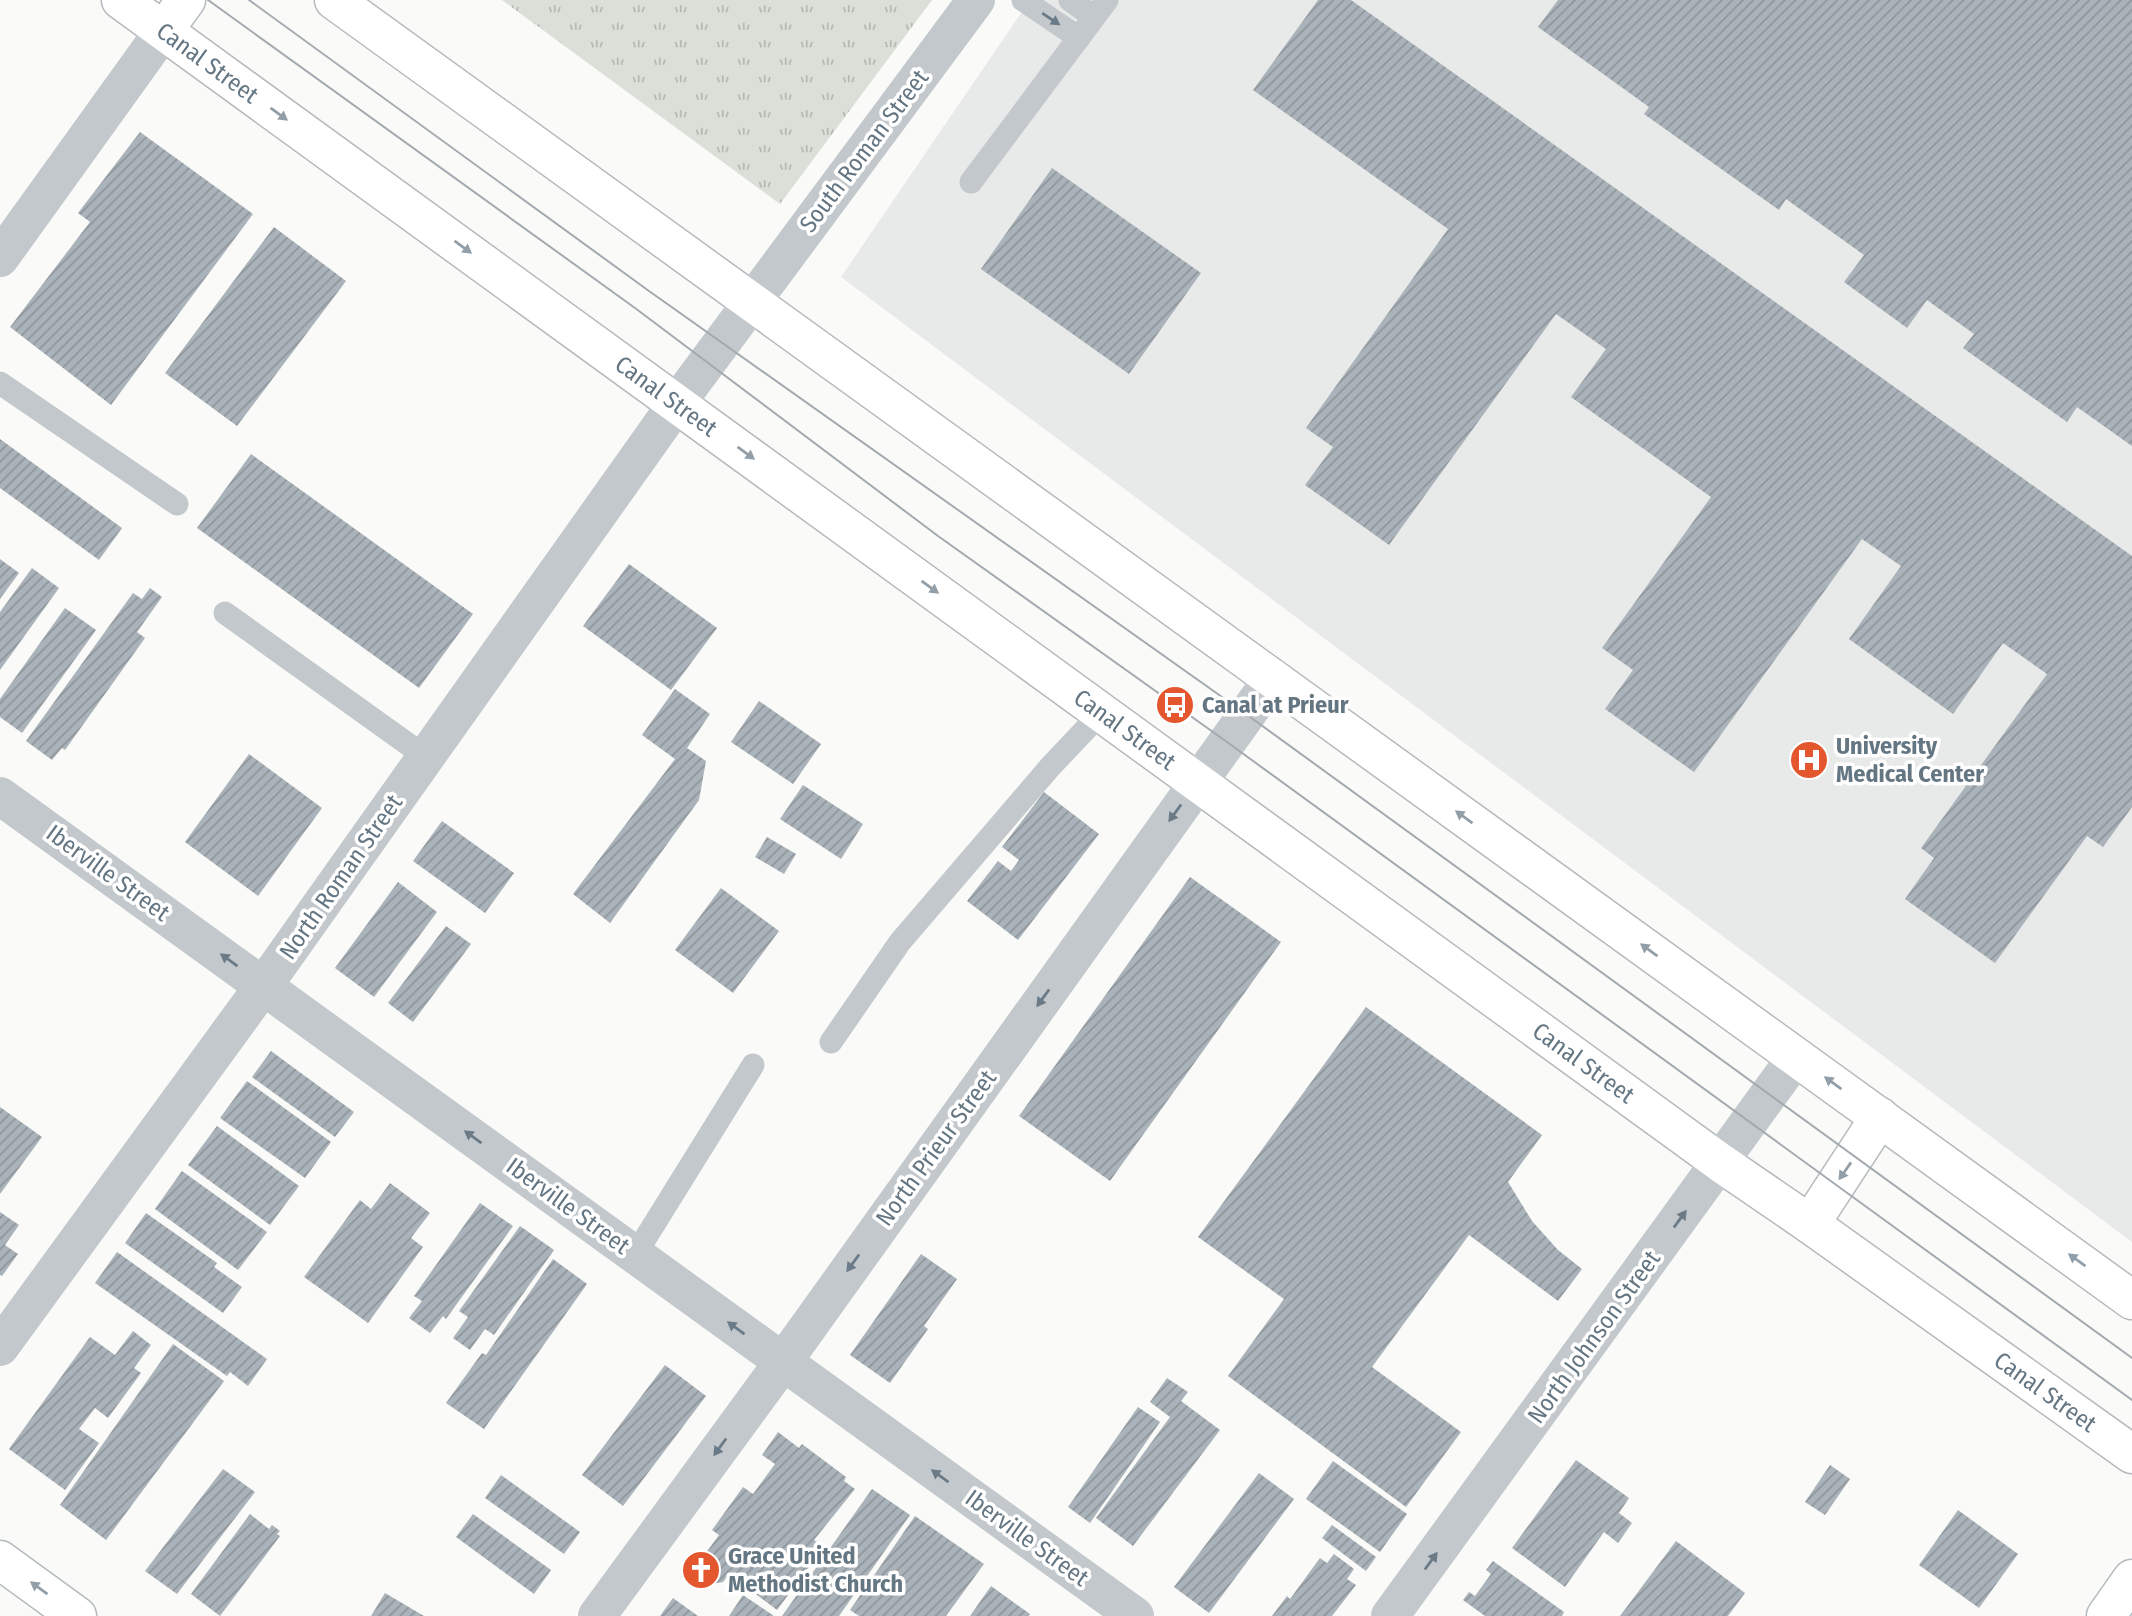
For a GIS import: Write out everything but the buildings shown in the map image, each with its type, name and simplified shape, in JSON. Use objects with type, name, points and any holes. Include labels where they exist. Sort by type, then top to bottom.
[{"type":"main road","name":"Canal Street","points":[[121,0],[1721,1163],[2132,1454]]},
{"type":"main road","points":[[164,30],[186,0]]},
{"type":"main road","points":[[334,0],[2132,1300]]},
{"type":"main road","points":[[1810,1224],[1880,1117]]},
{"type":"main road","points":[[0,1560],[77,1616]]},
{"type":"main road","points":[[2106,1616],[2132,1579]]},
{"type":"street","name":"South Roman Street","points":[[677,403],[976,0]]},
{"type":"street","points":[[0,258],[164,30]]},
{"type":"street","name":"North Roman Street","points":[[0,1347],[264,985],[677,403]]},
{"type":"street","name":"North Prieur Street","points":[[597,1616],[783,1362],[1273,678]]},
{"type":"street","name":"Iberville Street","points":[[0,796],[1135,1616]]},
{"type":"street","name":"North Johnson Street","points":[[1390,1616],[1796,1056]]},
{"type":"lane","points":[[1023,0],[1079,38]]},
{"type":"lane","points":[[971,182],[1101,8],[1070,0]]},
{"type":"lane","points":[[0,383],[177,504]]},
{"type":"lane","points":[[225,613],[426,757]]},
{"type":"lane","points":[[831,1042],[901,942],[1050,767],[1102,712]]},
{"type":"lane","points":[[635,1255],[753,1065]]},
{"type":"shaded area","name":"University Medical Center","points":[[1030,0],[2132,0],[2132,1242],[841,277]]},
{"type":"green space","points":[[502,0],[932,0],[780,204]]},
{"type":"tram line","points":[[208,0],[635,308],[938,536],[1227,742],[2132,1400]]},
{"type":"tram line","points":[[249,0],[649,291],[1246,714],[2132,1358]]},
{"type":"place","name":"Canal at Prieur","points":[[1175,705]]},
{"type":"place","name":"University Medical Center","points":[[1809,760]]},
{"type":"place","name":"Grace United Methodist Church","points":[[701,1570]]}]
